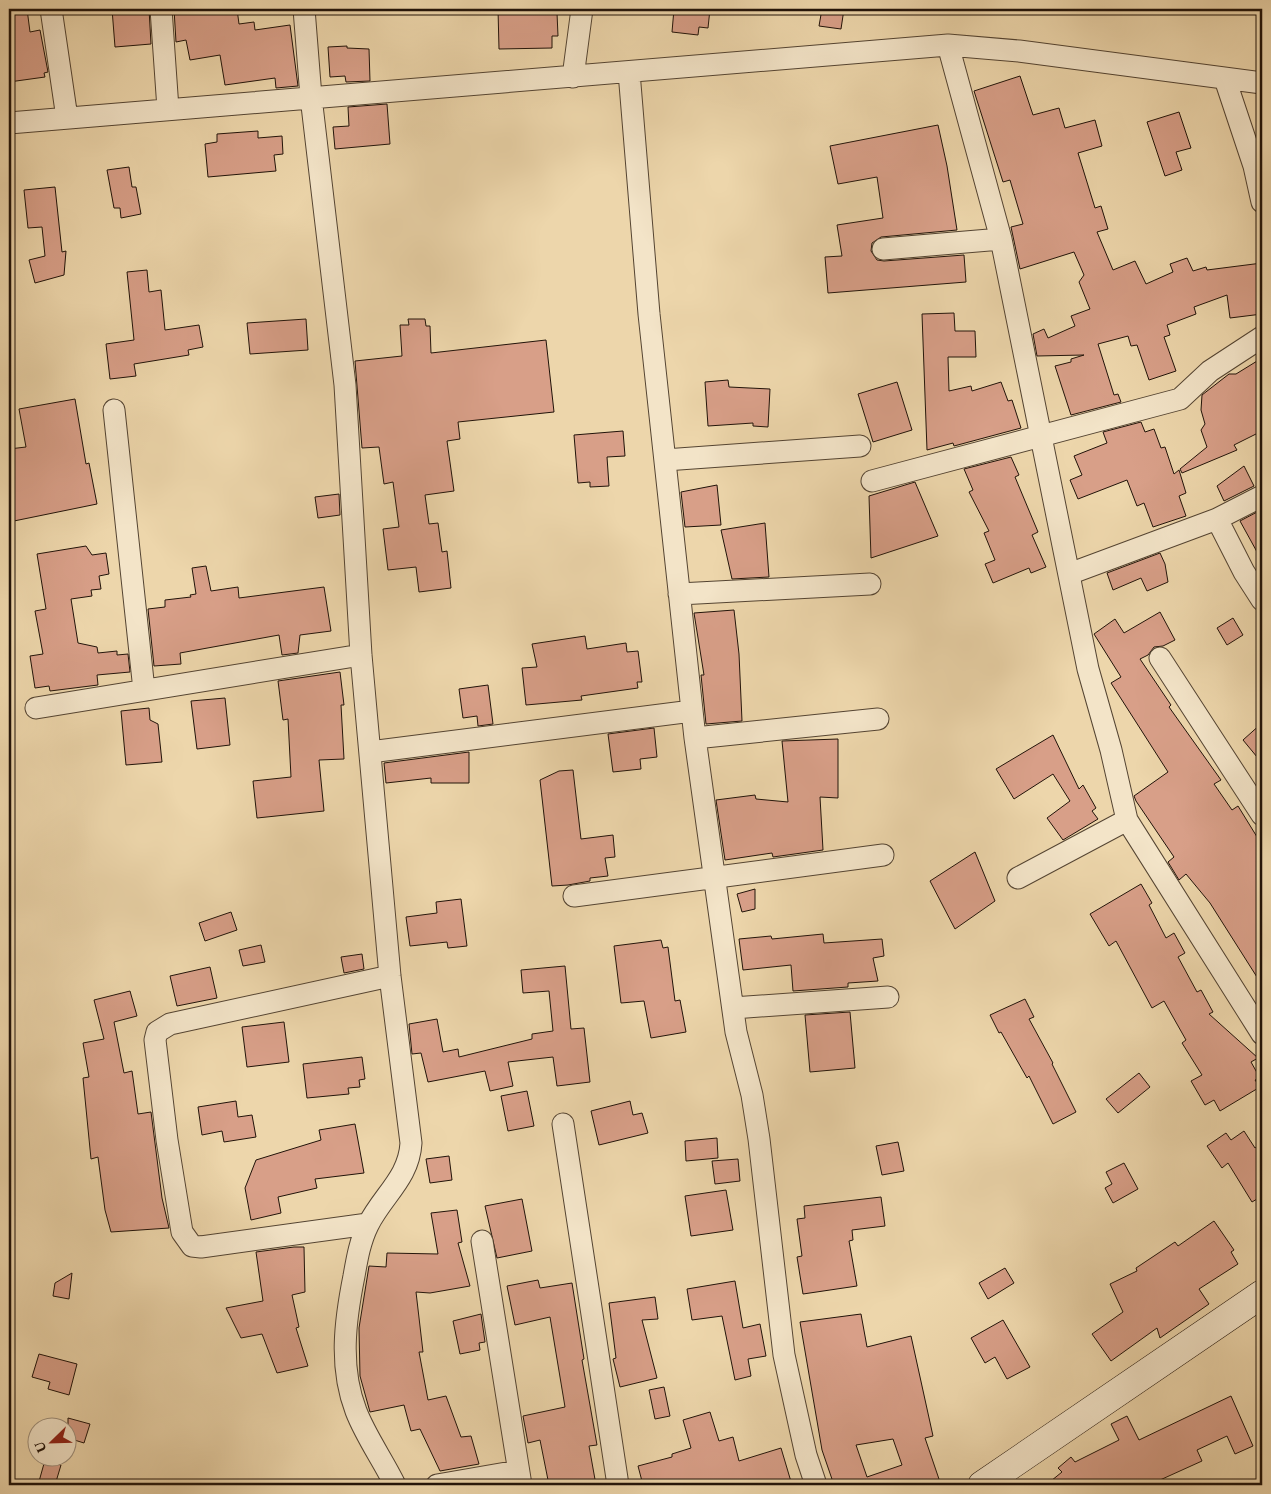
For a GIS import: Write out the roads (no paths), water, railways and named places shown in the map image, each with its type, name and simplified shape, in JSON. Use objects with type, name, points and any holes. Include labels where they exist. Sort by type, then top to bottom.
[{"type":"main road","points":[[982,1485],[1262,1294]]},
{"type":"street","points":[[51,9],[67,118]]},
{"type":"street","points":[[161,9],[168,109]]},
{"type":"street","points":[[304,9],[311,97],[345,385],[361,655],[390,976],[411,1143],[407,1167],[368,1224],[360,1245],[348,1309],[345,1342],[346,1374],[356,1412],[395,1485]]},
{"type":"street","points":[[573,77],[582,9]]},
{"type":"street","points":[[9,123],[573,77],[630,86],[948,45],[1019,52],[1262,83]]},
{"type":"street","points":[[948,45],[1001,240],[1088,669],[1111,750],[1127,820],[1262,1034]]},
{"type":"street","points":[[1225,78],[1254,166],[1262,202]]},
{"type":"street","points":[[630,86],[649,314],[695,738],[733,1008],[759,1139],[784,1355],[806,1455],[816,1485]]},
{"type":"street","points":[[883,249],[1001,240]]},
{"type":"street","points":[[872,481],[1180,399],[1210,371],[1262,337]]},
{"type":"street","points":[[114,410],[144,690]]},
{"type":"street","points":[[665,460],[860,446]]},
{"type":"street","points":[[1068,574],[1217,519],[1262,496]]},
{"type":"street","points":[[1217,519],[1244,572],[1262,600]]},
{"type":"street","points":[[679,594],[870,584]]},
{"type":"street","points":[[36,708],[361,655]]},
{"type":"street","points":[[1160,658],[1262,815]]},
{"type":"street","points":[[370,752],[692,711]]},
{"type":"street","points":[[695,738],[878,719]]},
{"type":"street","points":[[1018,878],[1127,820]]},
{"type":"street","points":[[574,896],[883,855]]},
{"type":"street","points":[[368,1224],[201,1247],[192,1246],[182,1232],[167,1140],[155,1040],[157,1032],[170,1024],[390,976]]},
{"type":"street","points":[[733,1008],[888,997]]},
{"type":"street","points":[[563,1124],[618,1485]]},
{"type":"street","points":[[437,1485],[520,1478],[482,1241]]}]
